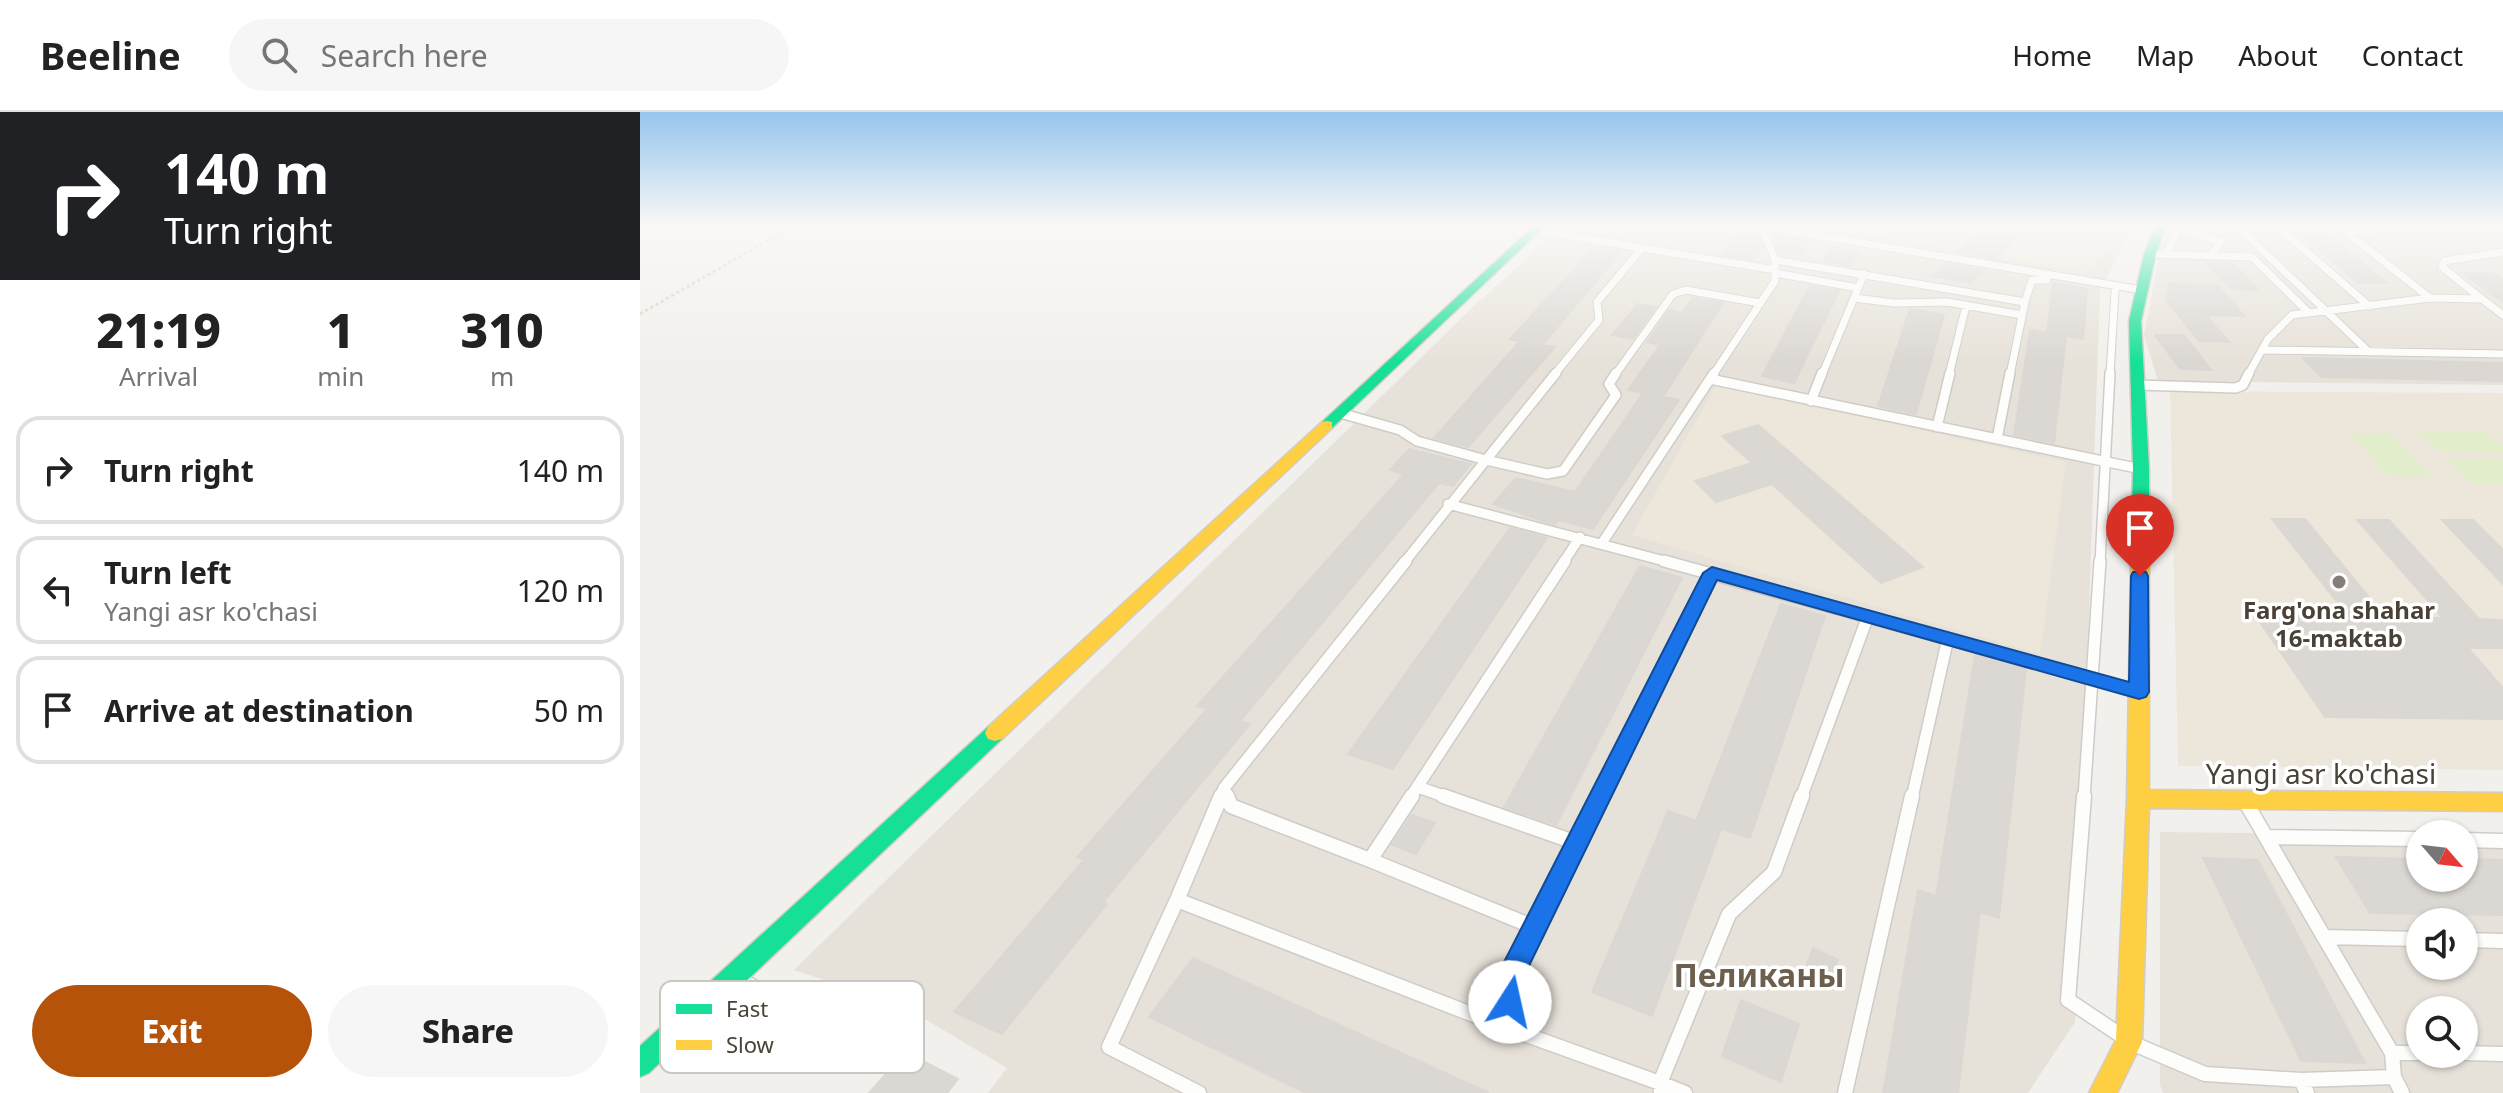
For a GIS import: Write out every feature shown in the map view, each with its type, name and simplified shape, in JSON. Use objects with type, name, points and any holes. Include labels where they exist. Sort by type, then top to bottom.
[{"type":"street","points":[[731,981],[1491,272]]},
{"type":"street","points":[[2104,1093],[2129,1042],[2138,799],[2141,469],[2135,321],[2151,272]]},
{"type":"street","name":"Yangi asr ko'chasi","points":[[2138,799],[2503,802]]},
{"type":"street","points":[[640,1064],[660,1046]]},
{"type":"lane","points":[[1199,1093],[1109,1047],[1177,900],[1224,788],[1448,504],[1599,320],[1597,302],[1622,272]]},
{"type":"lane","points":[[1602,543],[1775,281],[1775,272],[1858,288]]},
{"type":"lane","points":[[1850,272],[2025,302]]},
{"type":"lane","points":[[2021,272],[2142,293]]},
{"type":"lane","points":[[2267,272],[2309,313]]},
{"type":"lane","points":[[2284,272],[2369,352]]},
{"type":"lane","points":[[2330,272],[2369,306]]},
{"type":"lane","points":[[2397,272],[2430,298]]},
{"type":"lane","points":[[2448,272],[2503,315]]},
{"type":"lane","points":[[1811,401],[1864,274]]},
{"type":"lane","points":[[1997,439],[2032,280],[2040,278],[2142,293]]},
{"type":"lane","points":[[1340,413],[1400,430],[1417,441],[1486,460],[1547,474],[1563,471],[1616,395],[1609,384],[1673,294],[1686,290],[1760,303]]},
{"type":"lane","points":[[2115,291],[2093,677],[2068,1000],[2129,1042],[2205,1074],[2304,1087],[2394,1077]]},
{"type":"lane","points":[[1854,298],[1894,303],[1922,301],[2022,315]]},
{"type":"lane","points":[[2137,385],[2236,388],[2243,385],[2268,339],[2292,315],[2430,298],[2482,299]]},
{"type":"lane","points":[[1937,427],[1966,306]]},
{"type":"lane","points":[[2264,350],[2503,354]]},
{"type":"lane","points":[[1710,379],[2141,469]]},
{"type":"lane","points":[[1448,504],[1580,537],[2139,692]]},
{"type":"lane","points":[[1370,860],[1580,537]]},
{"type":"lane","points":[[1510,1029],[1511,975],[1712,573]]},
{"type":"lane","points":[[1661,1088],[1729,914],[1774,872],[1868,616]]},
{"type":"lane","points":[[1845,1093],[1948,638]]},
{"type":"lane","points":[[1418,787],[1577,843]]},
{"type":"lane","points":[[1224,788],[1231,806],[1534,927]]},
{"type":"lane","points":[[2245,801],[2392,1053],[2394,1077],[2402,1093]]},
{"type":"lane","points":[[2266,837],[2406,839]]},
{"type":"lane","points":[[2478,840],[2503,841]]},
{"type":"lane","points":[[1177,900],[1661,1088],[1685,1093]]},
{"type":"lane","points":[[2324,937],[2406,939]]},
{"type":"lane","points":[[2478,940],[2503,941]]},
{"type":"lane","points":[[735,977],[742,981]]},
{"type":"lane","points":[[2392,1053],[2406,1053]]},
{"type":"lane","points":[[2478,1053],[2503,1054]]},
{"type":"path","points":[[640,314],[713,272]]},
{"type":"shaded area","points":[[1512,272],[2110,272],[2100,291],[2075,1022],[2028,1093],[988,1093],[1007,1068],[924,1019],[924,981],[827,981],[794,970]]},
{"type":"shaded area","points":[[2156,272],[2503,272],[2503,385],[2158,381],[2144,335]]},
{"type":"shaded area","points":[[1716,385],[2066,462],[2040,654],[1632,535]]},
{"type":"shaded area","name":"Farg'ona shahar 16-maktab","points":[[2170,391],[2503,393],[2503,770],[2178,766]]},
{"type":"shaded area","points":[[2160,832],[2406,835],[2406,892],[2478,892],[2478,835],[2503,836],[2503,1093],[2163,1093],[2160,1085]]},
{"type":"green space","points":[[2416,431],[2486,431],[2503,446],[2503,453],[2439,452]]},
{"type":"green space","points":[[2350,433],[2391,434],[2432,477],[2388,476]]},
{"type":"green space","points":[[2446,459],[2503,460],[2503,483],[2471,483]]},
{"type":"building","points":[[1572,272],[1604,272],[1542,345],[1555,347],[1468,447],[1434,438],[1520,341],[1510,339]]},
{"type":"building","points":[[1937,272],[1982,272],[1971,283],[1932,276]]},
{"type":"building","points":[[2215,272],[2240,272],[2258,290],[2231,289]]},
{"type":"building","points":[[2345,272],[2373,272],[2387,283],[2358,283]]},
{"type":"building","points":[[2462,273],[2492,273],[2503,280],[2503,302]]},
{"type":"building","points":[[2053,283],[2087,289],[2083,339],[2066,336],[2054,443],[2014,435],[2030,330],[2047,333]]},
{"type":"building","points":[[2169,284],[2217,285],[2244,316],[2206,315],[2229,342],[2199,341],[2167,301]]},
{"type":"building","points":[[1810,286],[1839,291],[1794,383],[1762,376]]},
{"type":"building","points":[[1693,298],[1723,303],[1663,397],[1679,400],[1593,529],[1558,520],[1555,525],[1493,504],[1516,478],[1575,492],[1643,393],[1628,390],[1660,345],[1647,342],[1669,310],[1682,313]]},
{"type":"building","points":[[1638,304],[1656,307],[1633,339],[1612,335]]},
{"type":"building","points":[[1910,309],[1944,315],[1916,414],[1878,406]]},
{"type":"building","points":[[2155,335],[2184,335],[2211,370],[2180,369]]},
{"type":"building","points":[[2303,358],[2503,363],[2503,381],[2321,377]]},
{"type":"building","points":[[1758,425],[1923,567],[1881,583],[1772,484],[1716,502],[1695,481],[1752,463],[1722,436]]},
{"type":"building","points":[[1409,449],[1471,464],[1453,486],[1439,483],[1240,721],[1250,724],[1103,902],[1107,904],[1002,1034],[954,1012],[1084,860],[1077,857],[1207,709],[1197,706],[1404,474],[1390,470]]},
{"type":"building","points":[[2272,519],[2305,519],[2386,618],[2443,618],[2357,520],[2389,520],[2479,619],[2503,620],[2503,648],[2468,648],[2503,688],[2503,719],[2325,717],[2255,615],[2348,616]]},
{"type":"building","points":[[2442,520],[2473,520],[2503,550],[2503,584]]},
{"type":"building","points":[[1510,528],[1547,538],[1393,769],[1348,754]]},
{"type":"building","points":[[1640,566],[1682,578],[1556,825],[1504,807]]},
{"type":"building","points":[[1781,604],[1825,616],[1750,838],[1721,829],[1652,1016],[1592,992],[1668,811],[1696,821]]},
{"type":"building","points":[[1975,655],[2026,669],[1999,918],[1980,912],[1958,1093],[1883,1093],[1918,890],[1936,896]]},
{"type":"building","points":[[1412,815],[1435,823],[1416,854],[1392,845]]},
{"type":"building","points":[[2336,857],[2406,859],[2406,892],[2478,892],[2478,859],[2503,860],[2503,915],[2478,915],[2478,908],[2406,908],[2406,914],[2370,913]]},
{"type":"building","points":[[2203,858],[2258,860],[2365,1063],[2301,1061]]},
{"type":"building","points":[[1813,948],[1838,960],[1831,978],[1806,967]]},
{"type":"building","points":[[1193,958],[1489,1093],[1306,1093],[1149,1017]]},
{"type":"building","points":[[1741,1000],[1799,1024],[1781,1082],[1722,1056]]},
{"type":"building","points":[[924,1062],[958,1079],[947,1093],[869,1093],[887,1073],[924,1073]]},
{"type":"traffic: fast","points":[[1327,425],[1491,272]]},
{"type":"traffic: fast","points":[[2140,562],[2141,469],[2135,321],[2146,272]]},
{"type":"traffic: fast","points":[[729,981],[995,733]]},
{"type":"traffic: fast","points":[[640,1064],[660,1045]]},
{"type":"traffic: slow","points":[[995,733],[1327,425]]},
{"type":"traffic: slow","points":[[2103,1093],[2129,1042],[2138,799],[2140,562]]},
{"type":"traffic: slow","points":[[2138,799],[2503,802]]},
{"type":"place","name":"Farg'ona shahar 16-maktab","points":[[2339,582]]},
{"type":"district","name":"Пеликаны","points":[[1759,974]]},
{"type":"route","points":[[1510,1002],[1511,975],[1712,573],[2139,692],[2140,576]]}]
